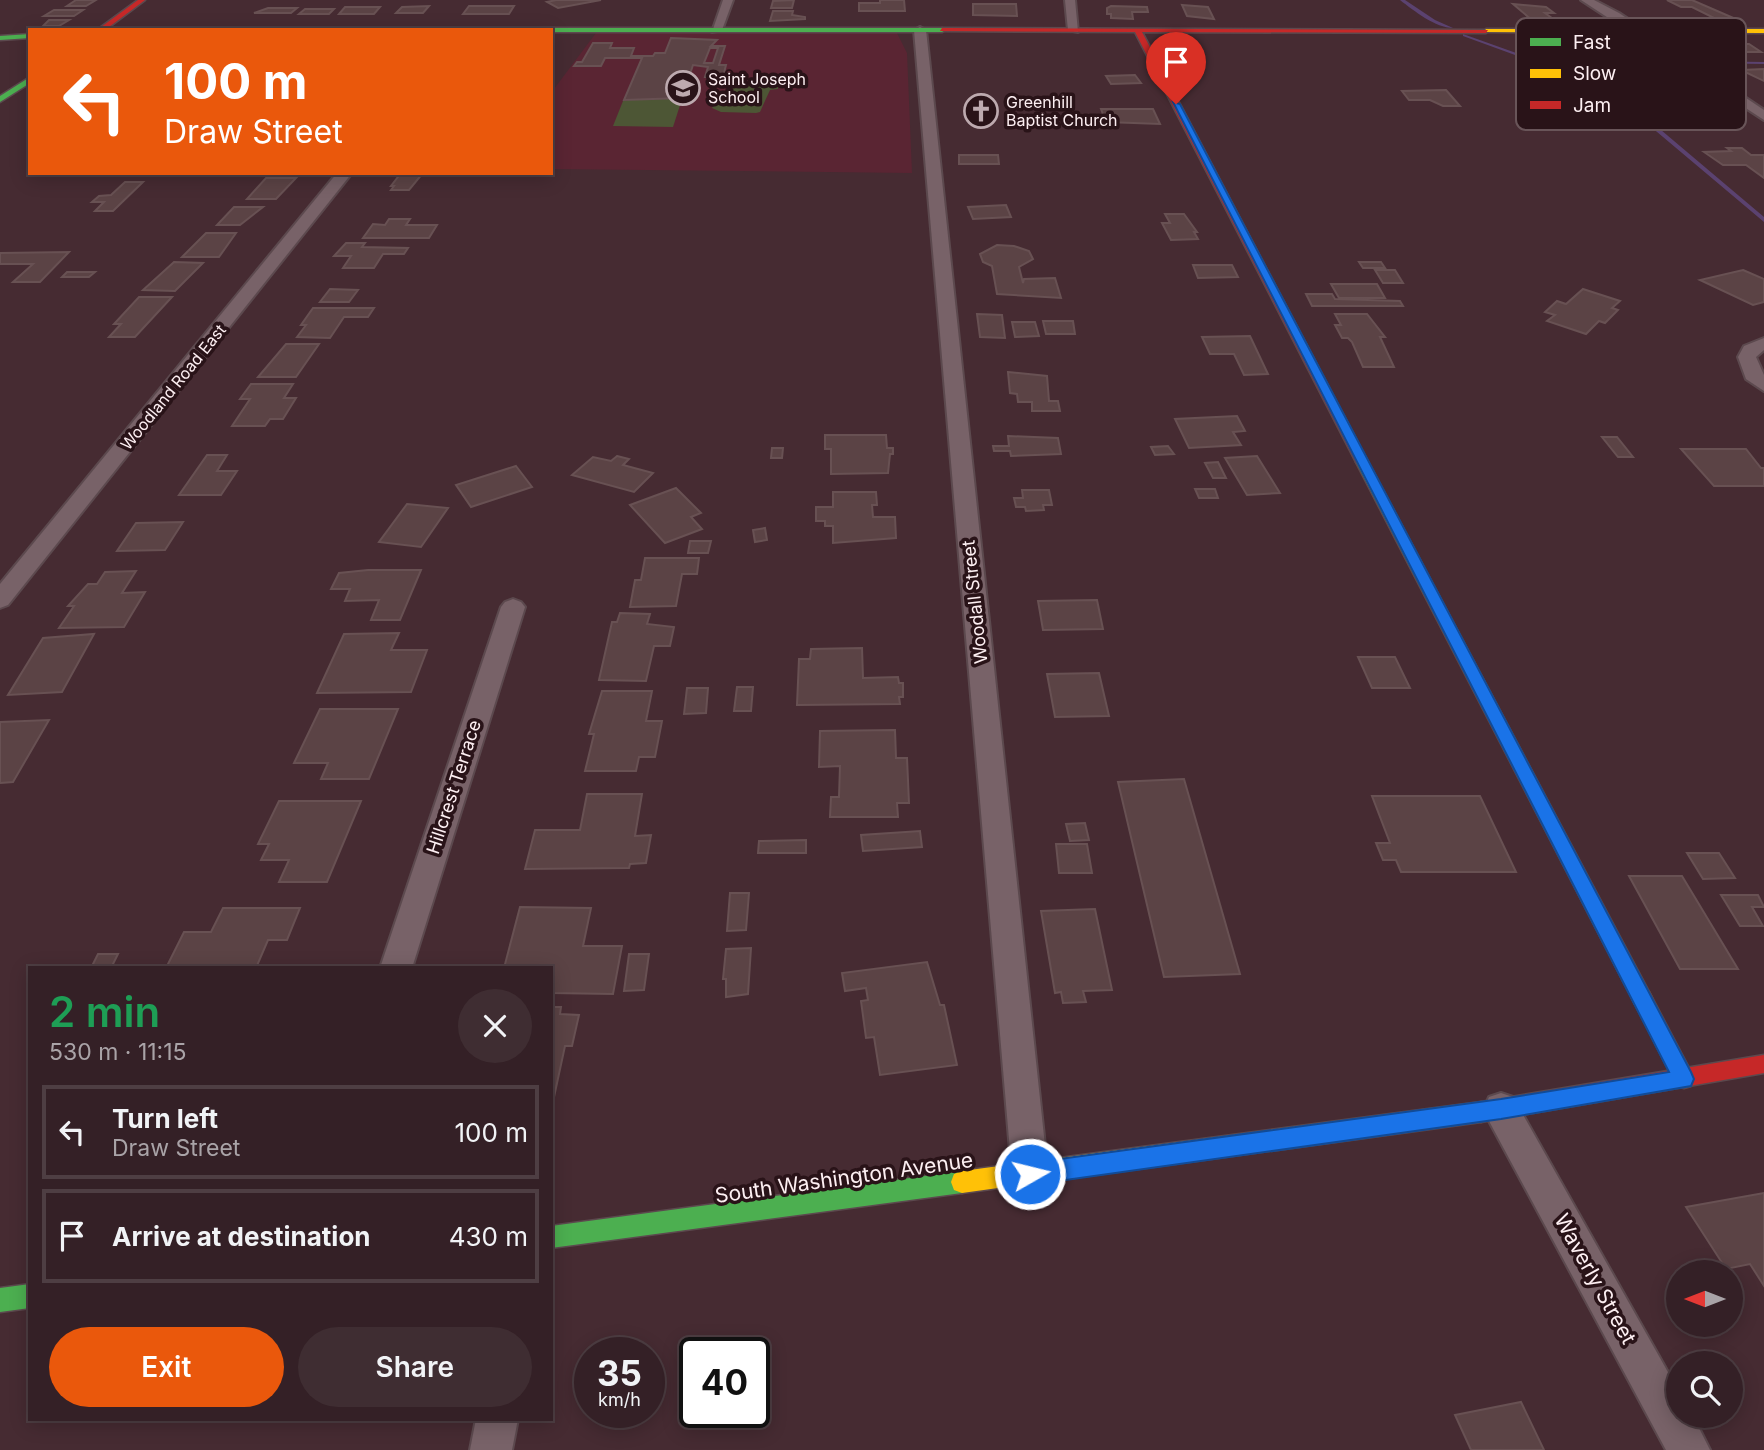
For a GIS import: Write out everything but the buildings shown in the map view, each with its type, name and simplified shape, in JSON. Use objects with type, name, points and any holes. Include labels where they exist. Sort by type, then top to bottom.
[{"type":"street","points":[[103,28],[142,0]]},
{"type":"street","points":[[716,30],[728,0]]},
{"type":"street","points":[[1070,0],[1069,10],[1074,30]]},
{"type":"street","points":[[1586,0],[1617,18]]},
{"type":"street","points":[[553,30],[1516,31]]},
{"type":"street","name":"Woodall Street","points":[[920,30],[1030,1174]]},
{"type":"street","points":[[1138,31],[1684,1079]]},
{"type":"street","points":[[1746,31],[1764,31]]},
{"type":"street","points":[[0,38],[28,36]]},
{"type":"street","points":[[0,100],[28,80]]},
{"type":"street","points":[[1746,104],[1764,116]]},
{"type":"street","name":"Woodland Road East","points":[[0,600],[343,175]]},
{"type":"street","points":[[1764,343],[1750,350],[1746,357],[1747,365],[1764,385]]},
{"type":"street","name":"Hillcrest Terrace","points":[[397,966],[513,607]]},
{"type":"street","name":"South Washington Avenue","points":[[553,1237],[1501,1109],[1764,1064]]},
{"type":"street","name":"Waverly Street","points":[[1501,1109],[1689,1450]]},
{"type":"street","points":[[0,1300],[28,1296]]},
{"type":"street","points":[[491,1450],[497,1421]]},
{"type":"shaded area","points":[[596,33],[897,33],[907,53],[912,173],[553,169],[553,90]]},
{"type":"green space","points":[[743,83],[778,85],[778,89],[770,90],[760,112],[721,112],[712,108],[719,95]]},
{"type":"green space","points":[[682,99],[673,127],[613,126],[623,101]]},
{"type":"waterway","points":[[1402,0],[1434,21],[1451,28]]},
{"type":"waterway","points":[[1464,35],[1516,54]]},
{"type":"waterway","points":[[1746,63],[1764,63]]},
{"type":"waterway","points":[[1658,130],[1764,220]]},
{"type":"traffic: fast","points":[[553,30],[942,30]]},
{"type":"traffic: fast","points":[[0,38],[28,36]]},
{"type":"traffic: fast","points":[[0,100],[28,80]]},
{"type":"traffic: fast","points":[[1362,462],[1642,998]]},
{"type":"traffic: fast","points":[[553,1237],[962,1182]]},
{"type":"traffic: fast","points":[[0,1300],[28,1296]]},
{"type":"traffic: slow","points":[[1486,31],[1516,31]]},
{"type":"traffic: slow","points":[[1746,31],[1764,31]]},
{"type":"traffic: slow","points":[[1642,998],[1684,1079]]},
{"type":"traffic: slow","points":[[962,1182],[1481,1112]]},
{"type":"traffic: jam","points":[[103,28],[142,0]]},
{"type":"traffic: jam","points":[[942,30],[1486,31]]},
{"type":"traffic: jam","points":[[1138,31],[1362,462]]},
{"type":"traffic: jam","points":[[1481,1112],[1764,1064]]},
{"type":"place","name":"Saint Joseph School","points":[[683,88]]},
{"type":"place","name":"Greenhill Baptist Church","points":[[981,111]]},
{"type":"route","points":[[1030,1174],[1501,1109],[1684,1079],[1176,104]]}]
